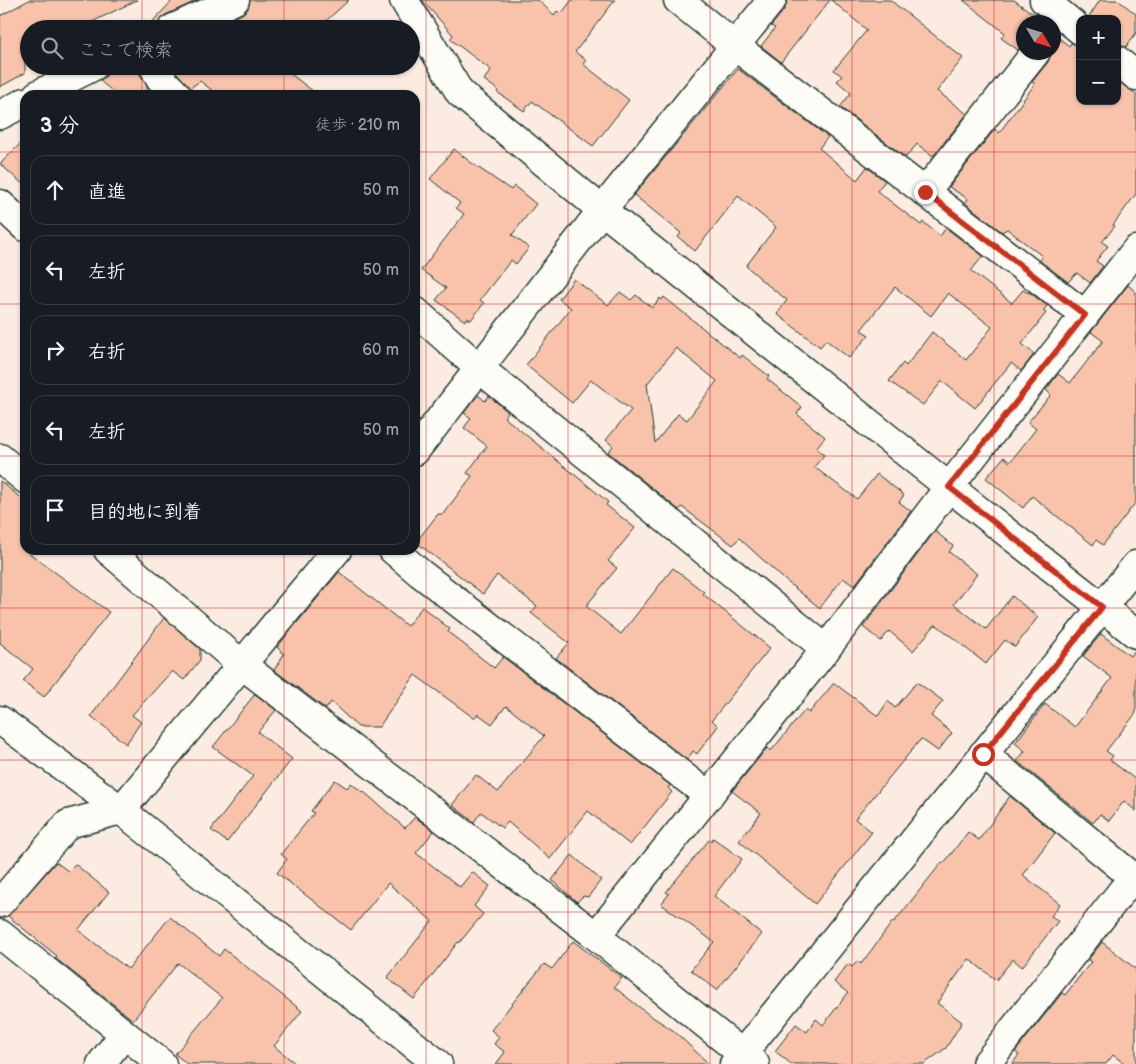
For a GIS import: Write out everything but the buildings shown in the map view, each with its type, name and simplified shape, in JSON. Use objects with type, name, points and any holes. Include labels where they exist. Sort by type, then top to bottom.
[{"type":"street","points":[[192,20],[235,0]]},
{"type":"street","points":[[404,0],[416,20]]},
{"type":"street","points":[[678,0],[1085,315]]},
{"type":"street","points":[[420,444],[602,210],[772,0]]},
{"type":"street","points":[[1044,0],[1069,19]]},
{"type":"street","points":[[420,27],[460,93],[602,210],[1136,634]]},
{"type":"street","points":[[925,192],[1030,60]]},
{"type":"street","points":[[1121,63],[1136,76]]},
{"type":"street","points":[[47,90],[76,75]]},
{"type":"street","points":[[158,75],[172,90]]},
{"type":"street","points":[[0,116],[20,105]]},
{"type":"street","points":[[0,204],[20,222]]},
{"type":"street","points":[[596,936],[826,649],[949,487],[1136,250]]},
{"type":"street","points":[[420,316],[478,368],[826,649]]},
{"type":"street","points":[[0,458],[20,475]]},
{"type":"street","points":[[114,555],[242,664],[596,936],[744,1061],[983,754],[1136,565]]},
{"type":"street","points":[[0,903],[68,824],[121,810],[333,555]]},
{"type":"street","points":[[399,555],[709,796]]},
{"type":"street","points":[[0,720],[121,810],[438,1064]]},
{"type":"street","points":[[983,754],[1134,878],[986,1064]]},
{"type":"street","points":[[0,934],[162,1064]]},
{"type":"street","points":[[101,1064],[124,1034]]},
{"type":"route","points":[[925,192],[1085,315],[949,487],[1102,607],[983,754]]}]
